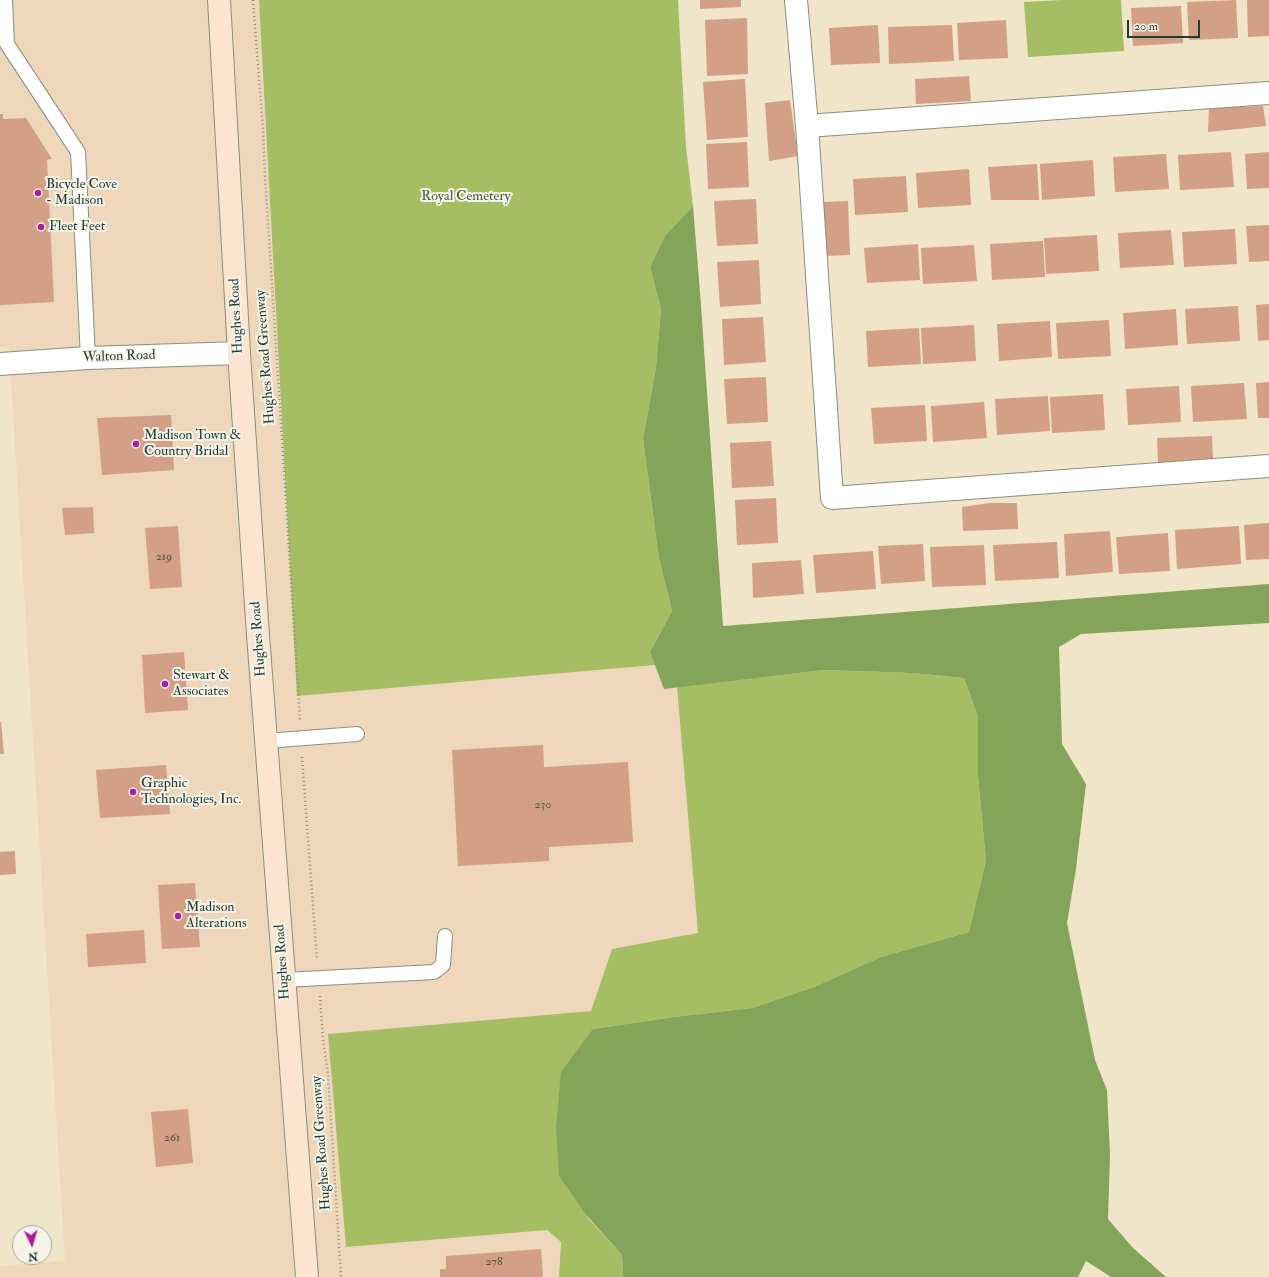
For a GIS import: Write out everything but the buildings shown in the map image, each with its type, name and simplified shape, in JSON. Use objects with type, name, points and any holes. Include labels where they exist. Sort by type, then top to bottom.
[{"type":"main road","name":"Hughes Road","points":[[219,0],[239,353],[266,741],[307,1277]]},
{"type":"street","points":[[796,0],[807,126],[832,498],[1269,466]]},
{"type":"street","points":[[807,126],[1269,92]]},
{"type":"street","name":"Walton Road","points":[[0,364],[88,358],[239,353]]},
{"type":"lane","points":[[5,0],[7,44],[78,152],[88,358]]},
{"type":"lane","points":[[266,741],[357,734]]},
{"type":"lane","points":[[285,980],[434,972],[443,965],[445,936]]},
{"type":"path","name":"Hughes Road Greenway","points":[[253,0],[263,129],[264,176],[299,713]]},
{"type":"path","points":[[302,752],[315,943]]},
{"type":"path","name":"Hughes Road Greenway","points":[[322,1008],[323,1039],[328,1074],[341,1277]]},
{"type":"shaded area","points":[[0,0],[259,0],[297,695],[655,665],[664,688],[677,687],[698,933],[612,949],[591,1011],[328,1034],[346,1246],[547,1230],[561,1242],[559,1277],[0,1277],[0,1266],[52,1265],[52,1262],[65,1261],[9,347],[0,347]]},
{"type":"green space","name":"Royal Cemetery","points":[[259,0],[678,0],[686,147],[693,206],[665,236],[650,267],[661,309],[656,367],[643,439],[659,559],[672,611],[650,652],[655,665],[297,696]]},
{"type":"green space","points":[[1062,0],[1121,0],[1124,51],[1028,57],[1024,2]]},
{"type":"green space","points":[[693,206],[723,626],[1269,584],[1269,623],[1081,634],[1059,647],[1062,744],[1086,784],[1076,869],[1067,923],[1095,1060],[1107,1090],[1110,1155],[1108,1219],[1133,1248],[1166,1277],[1111,1277],[1086,1261],[1078,1277],[623,1277],[622,1255],[587,1216],[559,1176],[556,1128],[561,1072],[593,1029],[674,1017],[752,1008],[814,987],[881,957],[969,932],[986,860],[978,777],[978,717],[964,678],[912,673],[824,670],[664,689],[650,652],[672,611],[659,559],[643,439],[656,367],[661,309],[650,267],[665,236]]},
{"type":"green space","points":[[824,670],[912,673],[964,678],[978,717],[978,777],[986,860],[969,932],[881,957],[814,987],[752,1008],[674,1017],[593,1029],[587,1217],[622,1255],[623,1277],[559,1277],[561,1242],[547,1230],[346,1247],[328,1034],[591,1011],[612,949],[698,933],[677,687]]},
{"type":"place","name":"Bicycle Cove - Madison","points":[[38,193]]},
{"type":"place","name":"Fleet Feet","points":[[41,227]]},
{"type":"place","name":"Madison Town & Country Bridal","points":[[136,444]]},
{"type":"place","name":"Stewart & Associates","points":[[165,684]]},
{"type":"place","name":"Graphic Technologies, Inc.","points":[[133,792]]},
{"type":"place","name":"Madison Alterations","points":[[178,916]]}]
